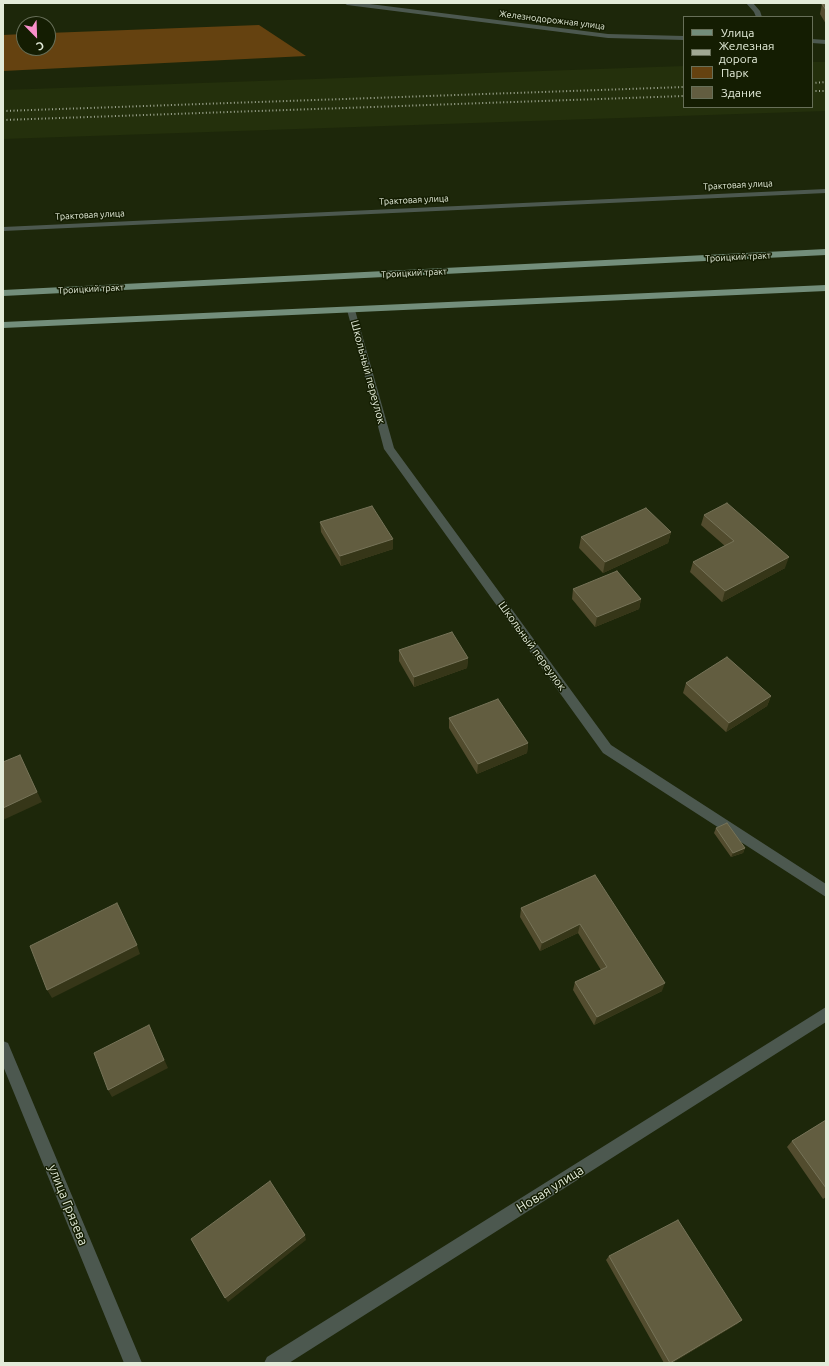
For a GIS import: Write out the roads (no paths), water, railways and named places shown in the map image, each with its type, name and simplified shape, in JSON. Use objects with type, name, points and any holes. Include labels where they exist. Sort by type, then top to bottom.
[{"type":"main road","name":"Троицкий тракт","points":[[3,293],[826,252]]},
{"type":"main road","points":[[3,325],[826,288]]},
{"type":"street","name":"Железнодорожная улица","points":[[348,3],[608,36],[683,38]]},
{"type":"street","points":[[749,3],[758,11],[759,16]]},
{"type":"street","points":[[813,41],[826,42]]},
{"type":"street","name":"Трактовая улица","points":[[3,229],[826,191]]},
{"type":"street","name":"Школьный переулок","points":[[351,310],[388,449],[607,749],[826,891]]},
{"type":"street","name":"Новая улица","points":[[273,1363],[826,1014]]},
{"type":"street","name":"улица Грязева","points":[[3,1048],[133,1363]]},
{"type":"railway","points":[[813,83],[826,82]]},
{"type":"railway","points":[[3,111],[683,87]]},
{"type":"railway","points":[[813,91],[826,91]]},
{"type":"railway","points":[[3,120],[683,96]]}]
